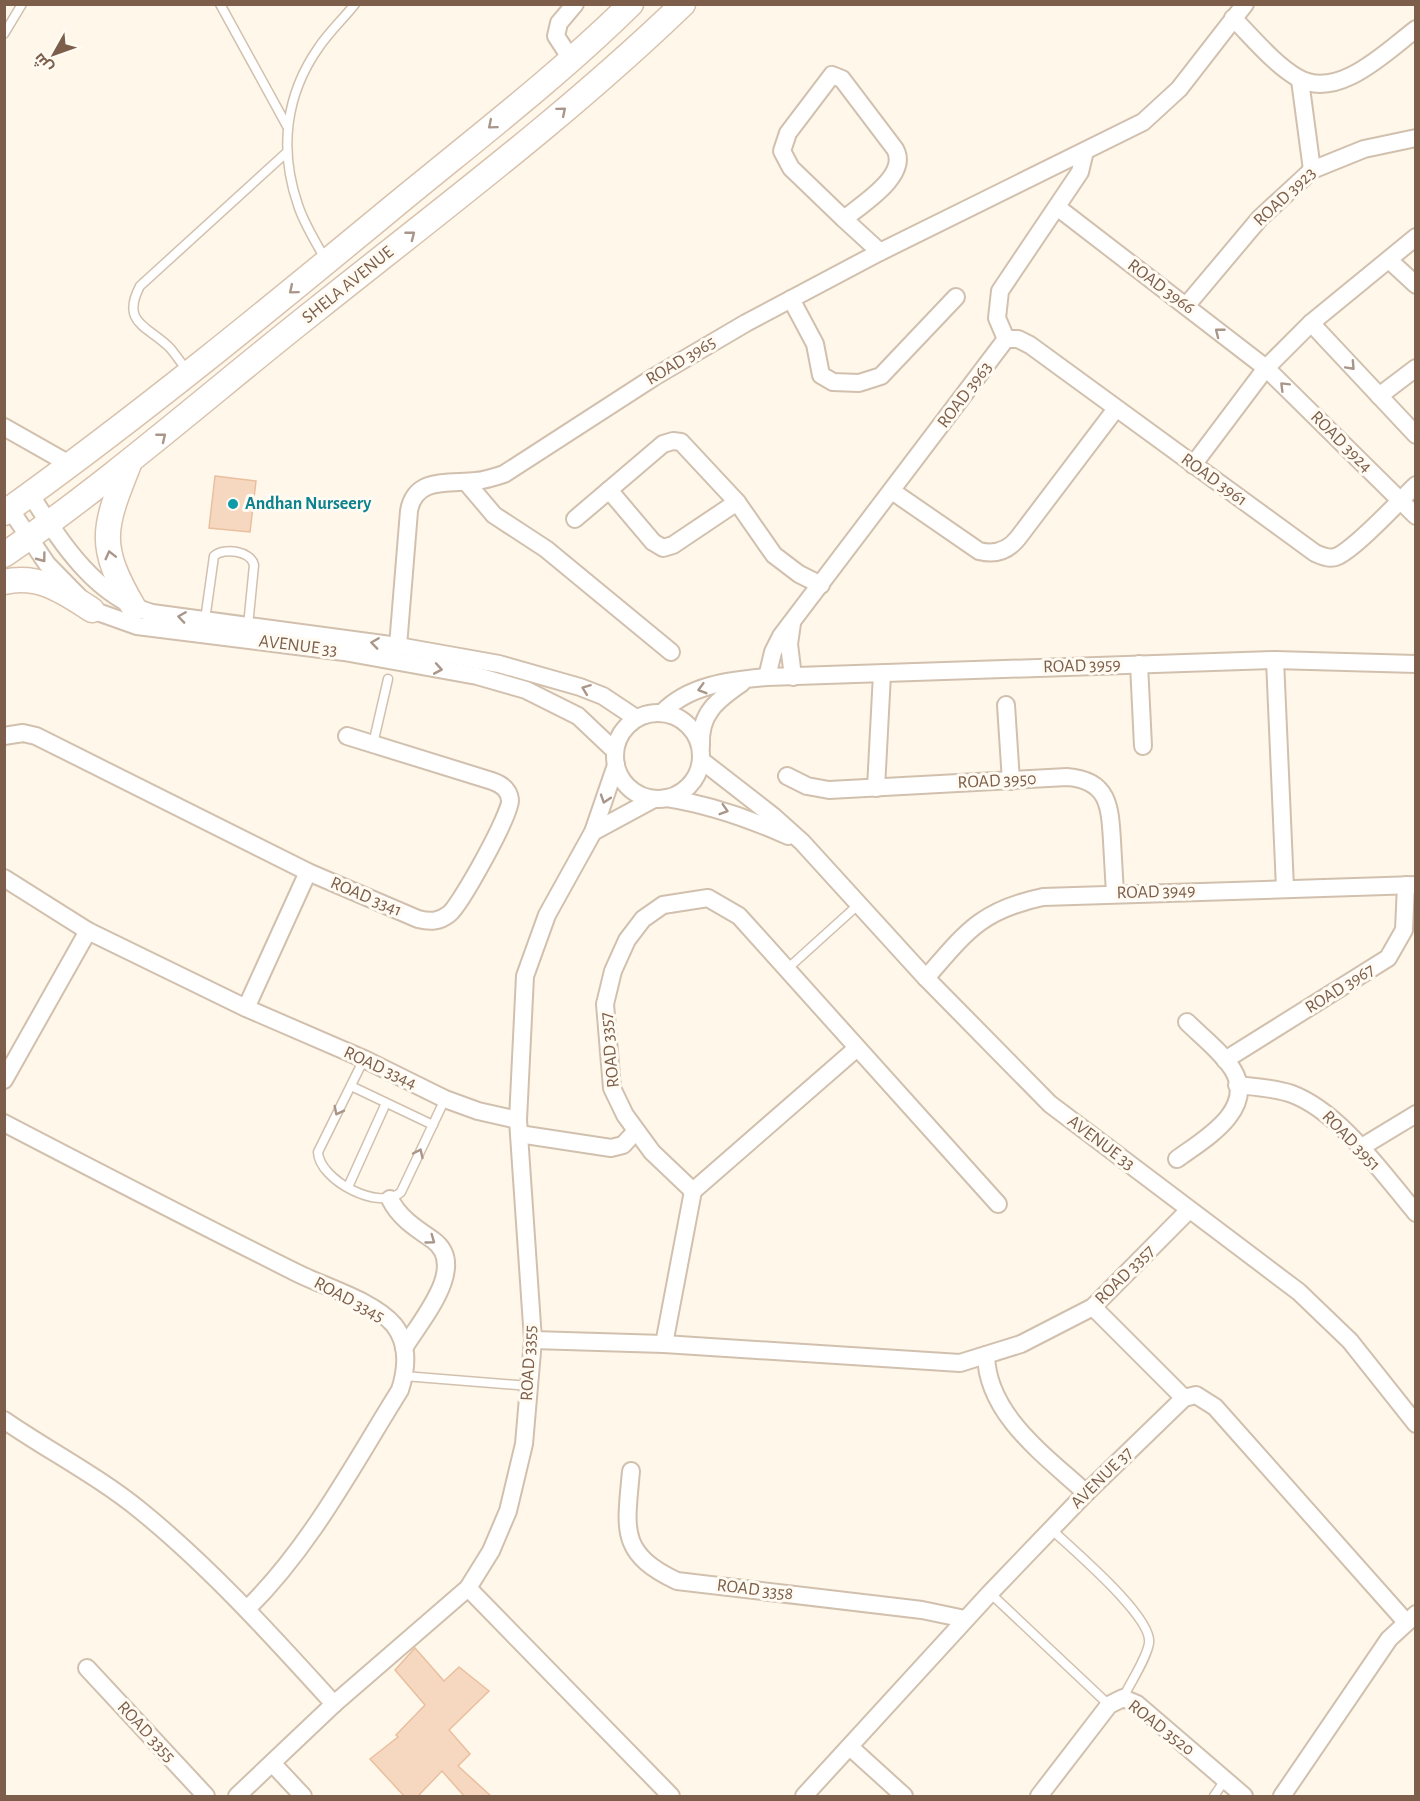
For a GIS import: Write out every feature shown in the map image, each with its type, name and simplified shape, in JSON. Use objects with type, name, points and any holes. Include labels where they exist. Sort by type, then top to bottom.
[{"type":"main road","name":"SHELA AVENUE","points":[[7,511],[71,465],[189,373],[326,262],[571,59],[632,4]]},
{"type":"main road","name":"SHELA AVENUE","points":[[4,555],[50,524],[129,463],[468,189],[632,53],[683,4]]},
{"type":"main road","points":[[129,463],[106,528],[114,569],[134,608]]},
{"type":"main road","points":[[4,582],[28,580],[50,584],[92,610]]},
{"type":"street","points":[[571,59],[556,36],[560,23],[575,4]]},
{"type":"street","points":[[1006,339],[997,318],[1000,291],[1080,172],[1085,151],[1129,131],[1156,112],[1179,89],[1245,4]]},
{"type":"street","points":[[1233,18],[1300,80],[1317,83],[1340,82],[1368,66],[1415,30],[1416,18]]},
{"type":"street","points":[[844,219],[895,175],[900,159],[889,140],[842,79],[835,75],[827,79],[788,133],[782,151],[791,168],[844,219],[880,252]]},
{"type":"street","points":[[1300,80],[1312,170]]},
{"type":"street","name":"ROAD 3923","points":[[1186,306],[1260,218],[1312,170],[1364,149],[1416,138]]},
{"type":"street","name":"ROAD 3965","points":[[398,646],[411,502],[415,495],[428,485],[466,482],[504,474],[672,366],[791,299],[880,252],[1085,151]]},
{"type":"street","name":"ROAD 3966","points":[[1057,207],[1266,368]]},
{"type":"street","points":[[1193,465],[1266,368],[1311,323],[1416,237]]},
{"type":"street","points":[[1389,260],[1416,285]]},
{"type":"street","points":[[791,299],[815,344],[821,375],[833,382],[860,383],[881,376],[956,297]]},
{"type":"street","points":[[1311,323],[1416,435]]},
{"type":"street","name":"ROAD 3961","points":[[1006,339],[1018,339],[1030,345],[1115,410],[1315,553],[1328,558],[1337,557],[1416,485]]},
{"type":"street","name":"ROAD 3963","points":[[767,677],[776,644],[1006,339]]},
{"type":"street","name":"ROAD 3924","points":[[1266,368],[1416,516]]},
{"type":"street","points":[[1379,396],[1416,368]]},
{"type":"street","points":[[892,491],[971,547],[988,554],[1005,550],[1018,538],[1115,410]]},
{"type":"street","points":[[4,427],[71,465]]},
{"type":"street","points":[[575,519],[663,444],[672,441],[681,442],[714,474],[737,502],[774,555],[799,574],[821,585]]},
{"type":"street","points":[[466,482],[494,514],[546,549],[670,652]]},
{"type":"street","points":[[609,490],[653,542],[663,548],[673,545],[737,502]]},
{"type":"street","name":"AVENUE 33","points":[[30,494],[92,578],[134,608],[152,613],[398,646],[499,664],[580,687],[603,696],[636,718]]},
{"type":"street","name":"AVENUE 33","points":[[7,511],[54,572],[92,610],[137,626],[344,652],[477,676],[526,690],[578,716],[615,758]]},
{"type":"street","points":[[792,622],[789,644],[793,677]]},
{"type":"street","points":[[1275,660],[1285,888]]},
{"type":"street","name":"ROAD 3959","points":[[662,713],[687,694],[748,679],[767,677],[1275,660],[1416,664]]},
{"type":"street","points":[[1139,664],[1143,746]]},
{"type":"street","points":[[876,788],[882,674]]},
{"type":"street","points":[[593,832],[690,784],[701,753],[702,727],[710,708],[748,679]]},
{"type":"street","points":[[1006,705],[1011,781]]},
{"type":"street","points":[[661,798],[640,795],[629,788],[621,777],[615,758],[622,732],[636,718],[649,713],[675,716],[686,724],[701,753]]},
{"type":"street","name":"ROAD 3341","points":[[7,731],[36,736],[308,872],[418,919],[441,919],[457,905],[508,814],[510,808],[508,794],[499,783],[347,736]]},
{"type":"street","name":"AVENUE 33","points":[[701,753],[802,842],[926,978],[1050,1104],[1299,1292],[1350,1341],[1415,1422]]},
{"type":"street","name":"ROAD 3355","points":[[237,1797],[334,1704],[468,1588],[491,1551],[508,1511],[524,1444],[533,1340],[518,1127],[525,976],[547,915],[593,832],[615,758]]},
{"type":"street","name":"ROAD 3950","points":[[787,776],[818,789],[1078,778],[1099,789],[1110,809],[1115,894]]},
{"type":"street","name":"AVENUE 33","points":[[661,798],[705,804],[744,816],[802,842]]},
{"type":"street","points":[[246,1008],[308,872]]},
{"type":"street","name":"ROAD 3344","points":[[4,878],[88,931],[246,1008],[364,1059],[445,1099],[518,1127],[611,1148],[623,1145],[636,1131]]},
{"type":"street","name":"ROAD 3949","points":[[926,978],[962,936],[990,914],[1043,897],[1411,885]]},
{"type":"street","name":"ROAD 3967","points":[[1225,1060],[1388,958],[1404,930],[1411,885]]},
{"type":"street","name":"ROAD 3357","points":[[693,1191],[652,1152],[636,1131],[612,1088],[605,1004],[613,971],[627,940],[643,919],[663,905],[708,898],[739,916],[998,1204]]},
{"type":"street","points":[[4,1080],[88,931]]},
{"type":"street","points":[[1177,1159],[1226,1122],[1237,1098],[1234,1072],[1187,1022]]},
{"type":"street","points":[[664,1344],[693,1191],[857,1048]]},
{"type":"street","name":"ROAD 3951","points":[[1237,1085],[1279,1090],[1309,1101],[1323,1110],[1360,1148],[1416,1213]]},
{"type":"street","points":[[1360,1148],[1416,1114]]},
{"type":"street","name":"ROAD 3345","points":[[4,1123],[290,1270],[363,1303],[392,1323],[404,1348],[404,1376],[400,1390],[300,1550],[276,1581],[247,1609]]},
{"type":"street","points":[[390,1199],[395,1210],[441,1247],[448,1263],[444,1281],[404,1348]]},
{"type":"street","name":"ROAD 3357","points":[[533,1340],[664,1344],[960,1363],[1021,1344],[1093,1307],[1189,1210]]},
{"type":"street","points":[[1093,1307],[1184,1398],[1196,1395],[1215,1407],[1411,1618],[1389,1639],[1362,1675],[1282,1797]]},
{"type":"street","points":[[986,1355],[987,1369],[1002,1407],[1039,1450],[1086,1493]]},
{"type":"street","name":"AVENUE 37","points":[[804,1797],[965,1619],[1086,1493],[1184,1398]]},
{"type":"street","points":[[4,1419],[45,1448],[94,1476],[142,1511],[247,1609],[334,1704]]},
{"type":"street","name":"ROAD 3358","points":[[631,1471],[626,1528],[635,1551],[653,1569],[677,1581],[922,1610],[965,1619]]},
{"type":"street","points":[[468,1588],[672,1797]]},
{"type":"street","name":"ROAD 3355","points":[[87,1668],[206,1797]]},
{"type":"street","name":"ROAD 3520","points":[[1040,1797],[1116,1701],[1137,1704],[1244,1797]]},
{"type":"street","points":[[850,1747],[904,1797]]},
{"type":"street","points":[[273,1764],[303,1797]]},
{"type":"lane","points":[[4,34],[22,4]]},
{"type":"lane","points":[[220,4],[287,126]]},
{"type":"lane","points":[[326,262],[298,208],[286,153],[287,126],[297,87],[319,47],[356,4]]},
{"type":"lane","points":[[189,373],[169,347],[141,327],[135,316],[132,301],[140,286],[286,153]]},
{"type":"lane","points":[[205,620],[214,556],[221,551],[246,554],[252,558],[254,565],[248,626]]},
{"type":"lane","points":[[374,744],[388,679]]},
{"type":"lane","points":[[786,970],[859,904]]},
{"type":"lane","points":[[364,1059],[318,1152],[321,1167],[348,1187],[380,1199],[390,1199],[401,1192],[445,1099]]},
{"type":"lane","points":[[351,1086],[433,1125]]},
{"type":"lane","points":[[348,1187],[386,1103]]},
{"type":"lane","points":[[404,1376],[529,1386]]},
{"type":"lane","points":[[990,1593],[1116,1701],[1149,1645],[1149,1630],[1136,1611],[1051,1529]]},
{"type":"lane","points":[[1214,1797],[1225,1780]]},
{"type":"building","name":"Andhan Nurseery","points":[[215,476],[256,481],[250,532],[209,528]]},
{"type":"building","points":[[415,1648],[444,1681],[459,1667],[489,1691],[449,1730],[470,1754],[458,1766],[492,1797],[465,1797],[442,1771],[417,1797],[405,1797],[370,1759],[398,1737],[396,1735],[425,1705],[395,1670]]},
{"type":"place","name":"Andhan Nurseery","points":[[233,504]]}]
